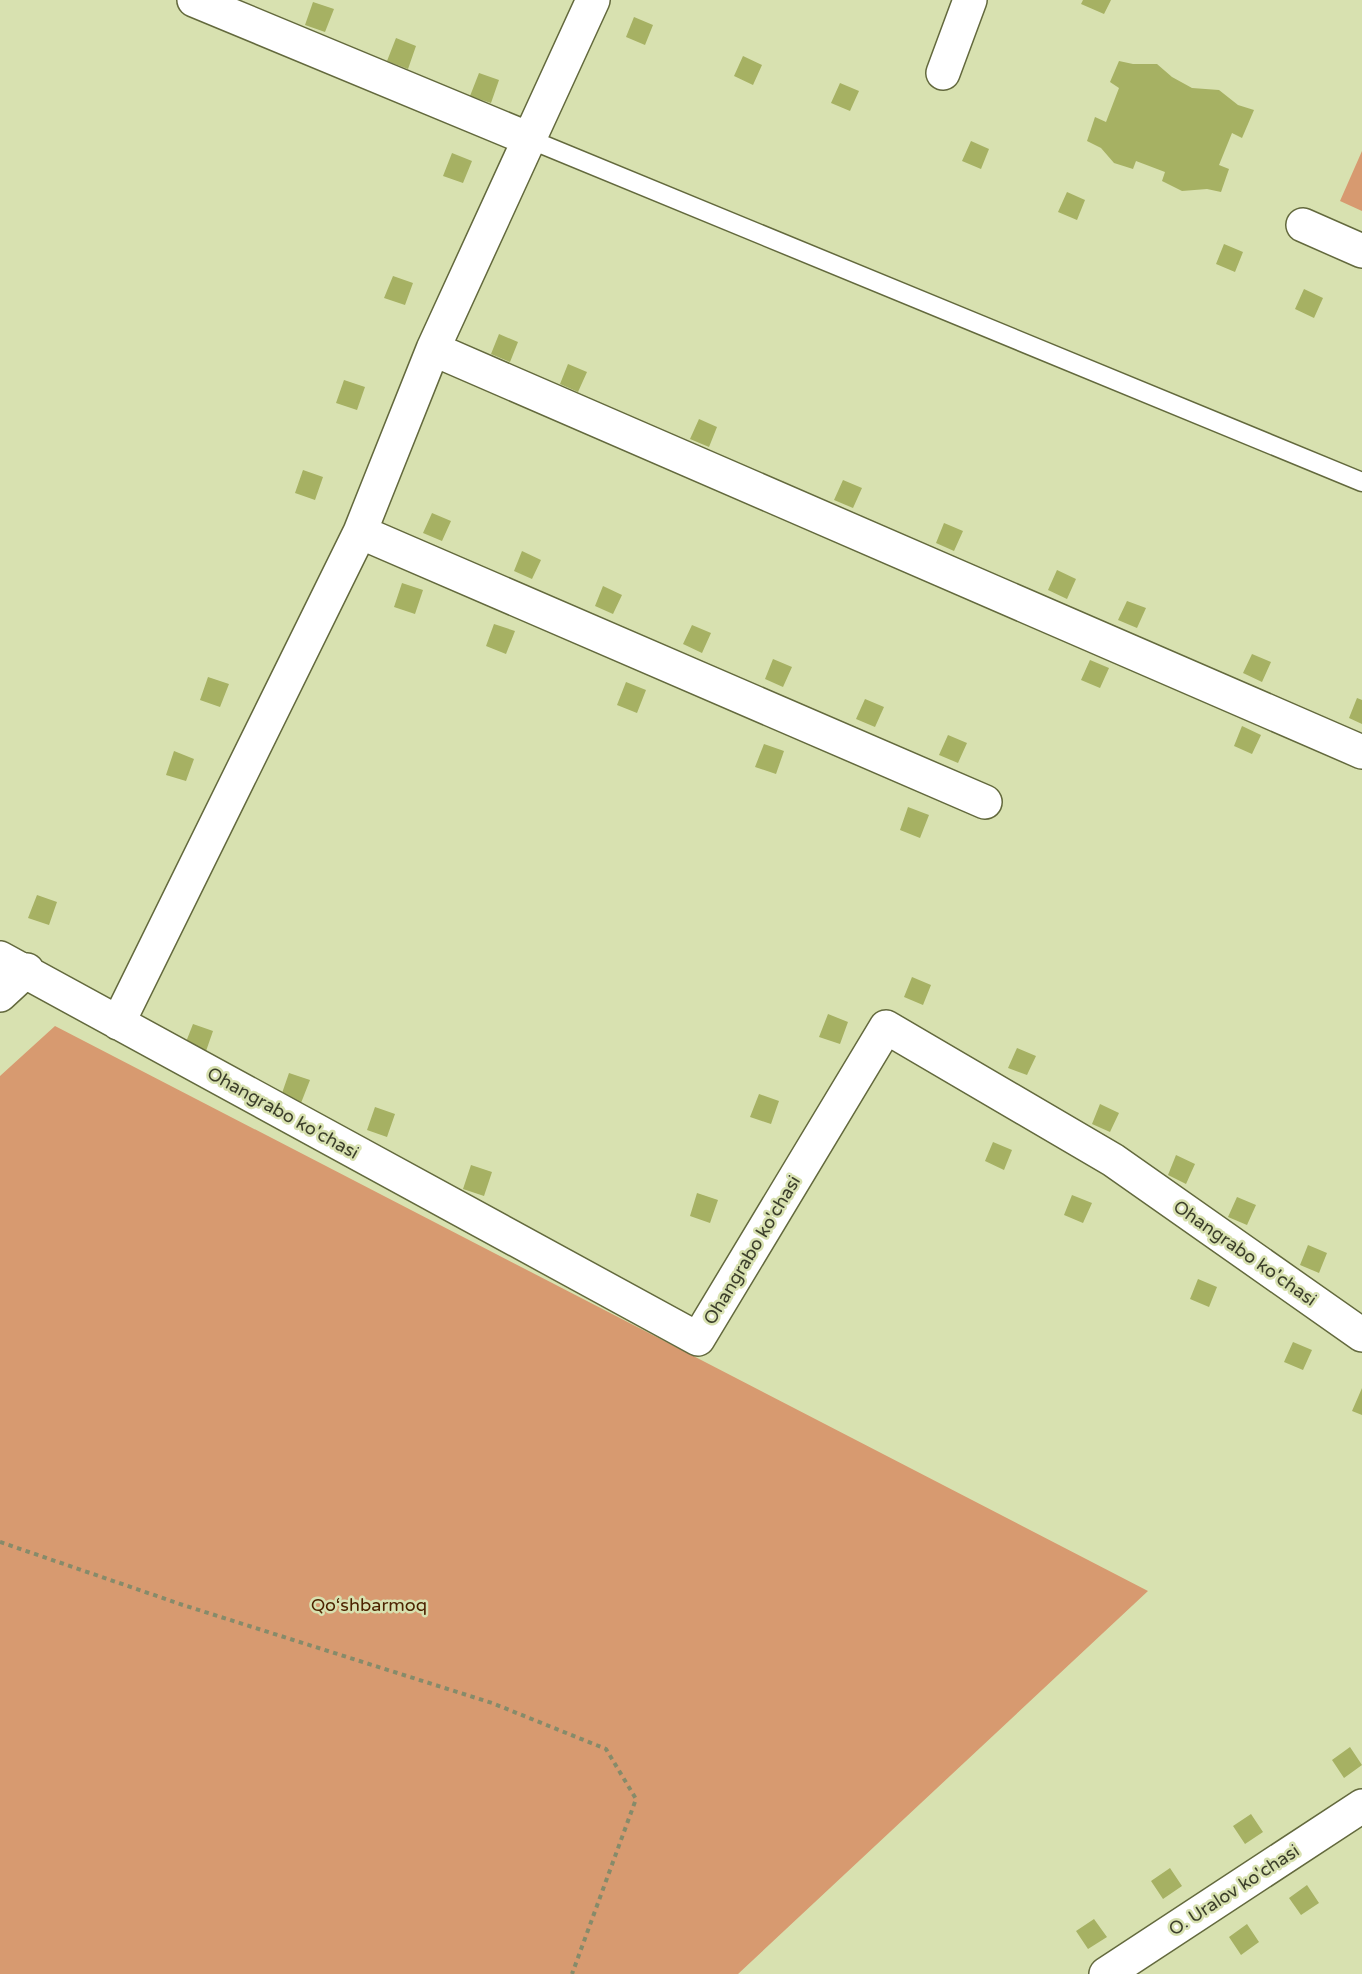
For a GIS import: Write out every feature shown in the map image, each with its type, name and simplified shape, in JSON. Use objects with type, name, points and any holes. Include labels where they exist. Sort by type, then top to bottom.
[{"type":"street","points":[[194,0],[529,140]]},
{"type":"street","points":[[118,1023],[360,532],[433,349],[593,0]]},
{"type":"street","points":[[944,73],[970,0]]},
{"type":"street","points":[[1303,225],[1362,251]]},
{"type":"street","points":[[433,349],[1362,752]]},
{"type":"street","points":[[360,532],[986,802]]},
{"type":"street","points":[[0,994],[13,964]]},
{"type":"street","name":"Ohangrabo ko'chasi","points":[[13,964],[698,1339],[886,1027],[1113,1160],[1362,1335]]},
{"type":"street","name":"O. Uralov ko'chasi","points":[[1106,1974],[1362,1806]]},
{"type":"lane","points":[[529,140],[1362,483]]},
{"type":"path","points":[[0,1542],[183,1605],[492,1703],[606,1749],[636,1799],[572,1974]]},
{"type":"green space","points":[[1362,151],[1362,211],[1340,201]]},
{"type":"green space","name":"Qo‘shbarmoq","points":[[55,1026],[1148,1591],[738,1974],[0,1974],[0,1076]]},
{"type":"building","points":[[1083,0],[1111,0],[1104,14],[1081,4]]},
{"type":"building","points":[[313,2],[334,9],[325,32],[305,25]]},
{"type":"building","points":[[634,17],[653,25],[645,45],[626,37]]},
{"type":"building","points":[[396,38],[416,46],[408,69],[387,61]]},
{"type":"building","points":[[743,56],[762,65],[753,85],[734,76]]},
{"type":"building","points":[[1119,61],[1133,64],[1157,64],[1172,77],[1192,88],[1219,90],[1238,105],[1254,110],[1242,138],[1232,133],[1219,165],[1229,169],[1221,192],[1207,189],[1182,191],[1162,181],[1165,172],[1136,161],[1133,169],[1114,163],[1101,148],[1087,141],[1095,117],[1106,122],[1119,88],[1110,82]]},
{"type":"building","points":[[479,73],[499,80],[491,103],[470,96]]},
{"type":"building","points":[[840,83],[859,91],[850,111],[831,103]]},
{"type":"building","points":[[971,141],[989,149],[981,169],[962,161]]},
{"type":"building","points":[[452,153],[472,161],[463,183],[443,176]]},
{"type":"building","points":[[1067,192],[1085,200],[1077,220],[1058,212]]},
{"type":"building","points":[[1224,244],[1243,252],[1235,272],[1216,264]]},
{"type":"building","points":[[393,276],[413,283],[405,305],[384,298]]},
{"type":"building","points":[[1304,289],[1323,298],[1314,318],[1295,309]]},
{"type":"building","points":[[499,334],[518,342],[510,362],[491,354]]},
{"type":"building","points":[[568,364],[587,372],[578,392],[560,384]]},
{"type":"building","points":[[344,380],[365,387],[357,410],[336,403]]},
{"type":"building","points":[[699,419],[717,427],[709,447],[690,439]]},
{"type":"building","points":[[303,470],[323,477],[315,500],[295,493]]},
{"type":"building","points":[[843,480],[862,488],[853,508],[834,500]]},
{"type":"building","points":[[432,513],[451,521],[442,541],[423,533]]},
{"type":"building","points":[[944,523],[963,531],[954,551],[936,543]]},
{"type":"building","points":[[522,551],[541,560],[532,579],[514,571]]},
{"type":"building","points":[[1057,570],[1076,579],[1067,599],[1048,590]]},
{"type":"building","points":[[402,583],[423,590],[415,614],[394,607]]},
{"type":"building","points":[[603,586],[622,595],[613,614],[595,606]]},
{"type":"building","points":[[1127,601],[1146,608],[1137,628],[1118,620]]},
{"type":"building","points":[[494,624],[515,631],[506,654],[486,646]]},
{"type":"building","points":[[692,625],[711,633],[702,653],[683,644]]},
{"type":"building","points":[[1252,654],[1271,662],[1262,682],[1243,673]]},
{"type":"building","points":[[773,659],[792,667],[783,687],[765,679]]},
{"type":"building","points":[[1090,660],[1109,668],[1100,688],[1081,680]]},
{"type":"building","points":[[208,677],[229,684],[220,707],[200,700]]},
{"type":"building","points":[[626,682],[646,690],[637,713],[617,705]]},
{"type":"building","points":[[1357,698],[1362,700],[1362,724],[1349,718]]},
{"type":"building","points":[[865,699],[884,707],[875,727],[856,719]]},
{"type":"building","points":[[1242,726],[1261,735],[1252,754],[1234,746]]},
{"type":"building","points":[[948,735],[967,743],[958,763],[939,755]]},
{"type":"building","points":[[764,744],[784,751],[776,774],[755,767]]},
{"type":"building","points":[[174,751],[194,759],[186,781],[166,775]]},
{"type":"building","points":[[908,807],[929,815],[920,838],[900,830]]},
{"type":"building","points":[[37,895],[57,902],[49,925],[28,918]]},
{"type":"building","points":[[912,977],[931,985],[923,1005],[904,997]]},
{"type":"building","points":[[828,1014],[848,1022],[840,1044],[819,1037]]},
{"type":"building","points":[[193,1024],[213,1031],[205,1054],[184,1047]]},
{"type":"building","points":[[1017,1048],[1036,1056],[1027,1075],[1008,1068]]},
{"type":"building","points":[[289,1073],[310,1080],[301,1103],[281,1096]]},
{"type":"building","points":[[759,1094],[779,1101],[771,1124],[750,1117]]},
{"type":"building","points":[[1100,1104],[1119,1113],[1110,1132],[1092,1124]]},
{"type":"building","points":[[375,1107],[395,1114],[387,1137],[367,1130]]},
{"type":"building","points":[[993,1142],[1012,1150],[1004,1170],[985,1161]]},
{"type":"building","points":[[1176,1155],[1195,1164],[1186,1184],[1168,1175]]},
{"type":"building","points":[[471,1165],[492,1172],[484,1196],[463,1189]]},
{"type":"building","points":[[697,1193],[718,1200],[710,1223],[690,1216]]},
{"type":"building","points":[[1072,1195],[1092,1203],[1083,1223],[1064,1215]]},
{"type":"building","points":[[1237,1197],[1256,1205],[1247,1225],[1228,1217]]},
{"type":"building","points":[[1308,1245],[1327,1253],[1319,1273],[1300,1265]]},
{"type":"building","points":[[1198,1279],[1217,1287],[1209,1307],[1190,1299]]},
{"type":"building","points":[[1293,1342],[1312,1350],[1303,1370],[1284,1362]]},
{"type":"building","points":[[1362,1388],[1362,1415],[1352,1411]]},
{"type":"building","points":[[1350,1747],[1362,1765],[1344,1778],[1332,1760]]},
{"type":"building","points":[[1251,1814],[1263,1832],[1245,1844],[1233,1826]]},
{"type":"building","points":[[1170,1868],[1182,1886],[1163,1899],[1151,1881]]},
{"type":"building","points":[[1307,1885],[1319,1903],[1301,1915],[1289,1898]]},
{"type":"building","points":[[1094,1919],[1107,1937],[1088,1949],[1076,1931]]},
{"type":"building","points":[[1247,1924],[1259,1942],[1241,1955],[1229,1937]]}]
